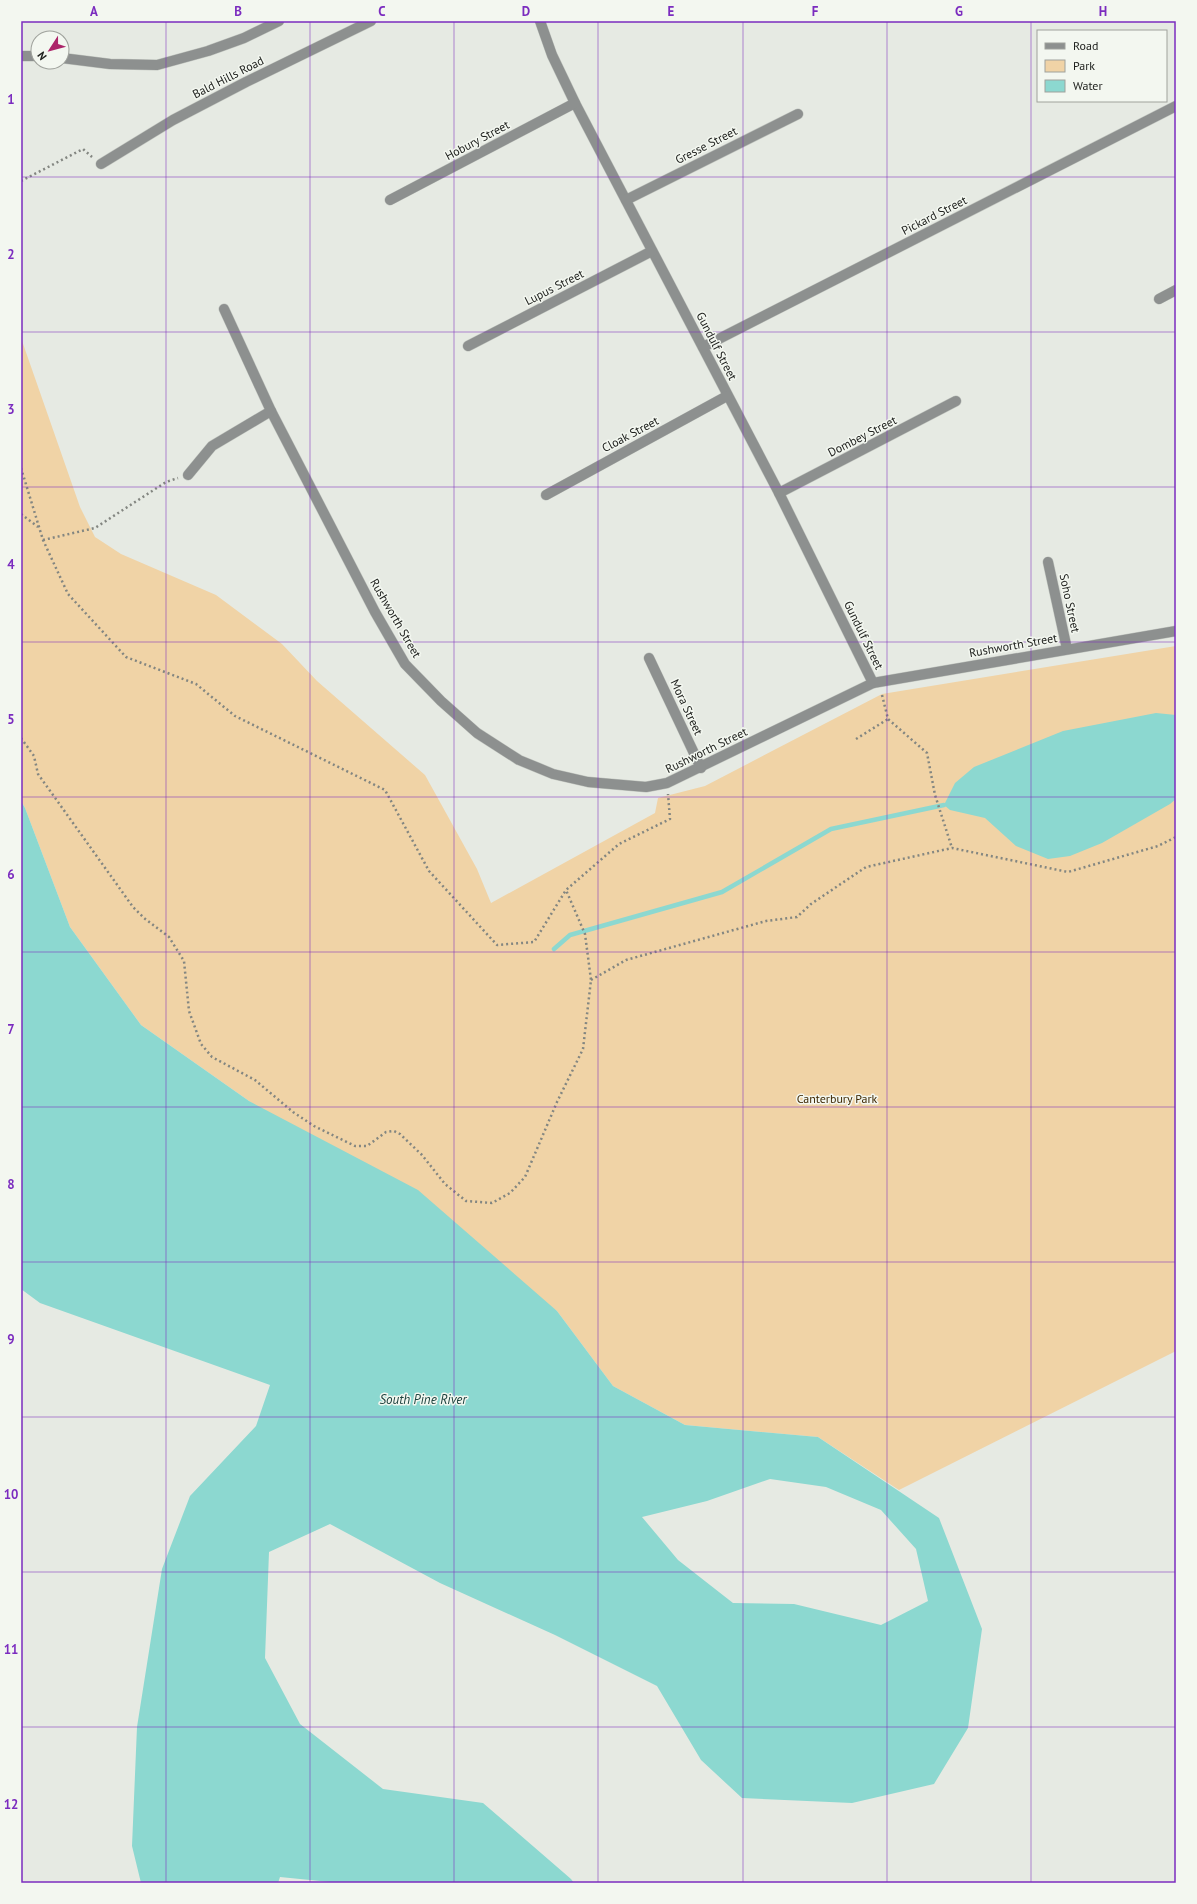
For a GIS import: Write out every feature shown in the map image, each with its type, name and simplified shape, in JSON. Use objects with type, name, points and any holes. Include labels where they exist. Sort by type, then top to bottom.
[{"type":"street","points":[[70,59],[110,64],[156,65],[208,51],[244,38],[279,21]]},
{"type":"street","name":"Bald Hills Road","points":[[101,164],[173,120],[253,78],[371,21]]},
{"type":"street","name":"Gundulf Street","points":[[540,21],[552,55],[575,103],[779,493],[873,683]]},
{"type":"street","name":"Hobury Street","points":[[390,200],[575,103]]},
{"type":"street","name":"Pickard Street","points":[[703,347],[1176,106]]},
{"type":"street","name":"Gresse Street","points":[[626,200],[798,114]]},
{"type":"street","name":"Lupus Street","points":[[468,346],[652,251]]},
{"type":"street","points":[[1159,299],[1176,290]]},
{"type":"street","name":"Rushworth Street","points":[[224,309],[272,411],[375,612],[405,664],[441,701],[477,733],[519,760],[553,774],[588,782],[646,788],[668,783],[873,683],[1176,631]]},
{"type":"street","name":"Cloak Street","points":[[546,495],[727,396]]},
{"type":"street","name":"Dombey Street","points":[[779,493],[956,401]]},
{"type":"street","points":[[188,475],[212,446],[272,411]]},
{"type":"street","name":"Soho Street","points":[[1048,562],[1067,649]]},
{"type":"street","name":"Mora Street","points":[[649,658],[701,768]]},
{"type":"path","points":[[21,181],[83,149],[101,164]]},
{"type":"path","points":[[21,468],[43,540],[68,594],[126,658],[196,684],[235,716],[385,790],[430,871],[497,944],[534,942],[566,890],[619,844],[670,819],[668,783]]},
{"type":"path","points":[[43,540],[95,528],[166,482],[188,475]]},
{"type":"path","points":[[21,514],[39,527]]},
{"type":"path","points":[[882,695],[888,718],[927,753],[936,795],[952,848]]},
{"type":"path","points":[[856,739],[888,718]]},
{"type":"path","points":[[21,738],[34,756],[38,774],[133,907],[144,918],[169,937],[184,961],[189,1011],[201,1044],[212,1057],[255,1080],[298,1115],[314,1126],[342,1141],[355,1146],[368,1146],[386,1132],[394,1131],[400,1134],[422,1155],[445,1184],[466,1200],[492,1203],[510,1193],[525,1177],[556,1102],[583,1049],[591,980],[585,934],[566,890]]},
{"type":"path","points":[[591,980],[626,960],[766,921],[797,917],[811,904],[866,867],[952,848],[1068,872],[1158,846],[1176,837]]},
{"type":"green space","name":"Canterbury Park","points":[[21,338],[80,507],[95,537],[121,554],[216,595],[282,644],[317,681],[425,775],[477,869],[491,903],[655,813],[658,798],[705,786],[882,694],[1176,646],[1176,1351],[899,1490],[818,1437],[685,1425],[613,1386],[557,1311],[249,1101],[141,1025],[70,927],[21,801]]},
{"type":"water","points":[[1156,713],[1176,715],[1176,799],[1170,804],[1102,843],[1070,856],[1048,859],[1016,846],[985,818],[950,810],[944,805],[955,783],[974,767],[1063,731]]},
{"type":"water","name":"South Pine River","points":[[21,801],[70,927],[141,1025],[249,1101],[418,1190],[557,1311],[613,1386],[685,1425],[818,1437],[939,1518],[982,1629],[968,1728],[934,1784],[852,1803],[742,1798],[701,1760],[657,1686],[555,1635],[440,1583],[330,1524],[269,1552],[265,1658],[300,1724],[383,1789],[483,1803],[574,1883],[340,1883],[280,1877],[278,1883],[141,1883],[132,1846],[137,1727],[162,1569],[190,1496],[256,1426],[270,1385],[40,1303],[21,1289]],"holes":[[[770,1479],[826,1487],[881,1510],[916,1549],[928,1601],[881,1625],[794,1604],[733,1603],[678,1560],[642,1517],[707,1501]]]},
{"type":"waterway","points":[[554,949],[570,935],[722,892],[831,829],[944,805]]}]
